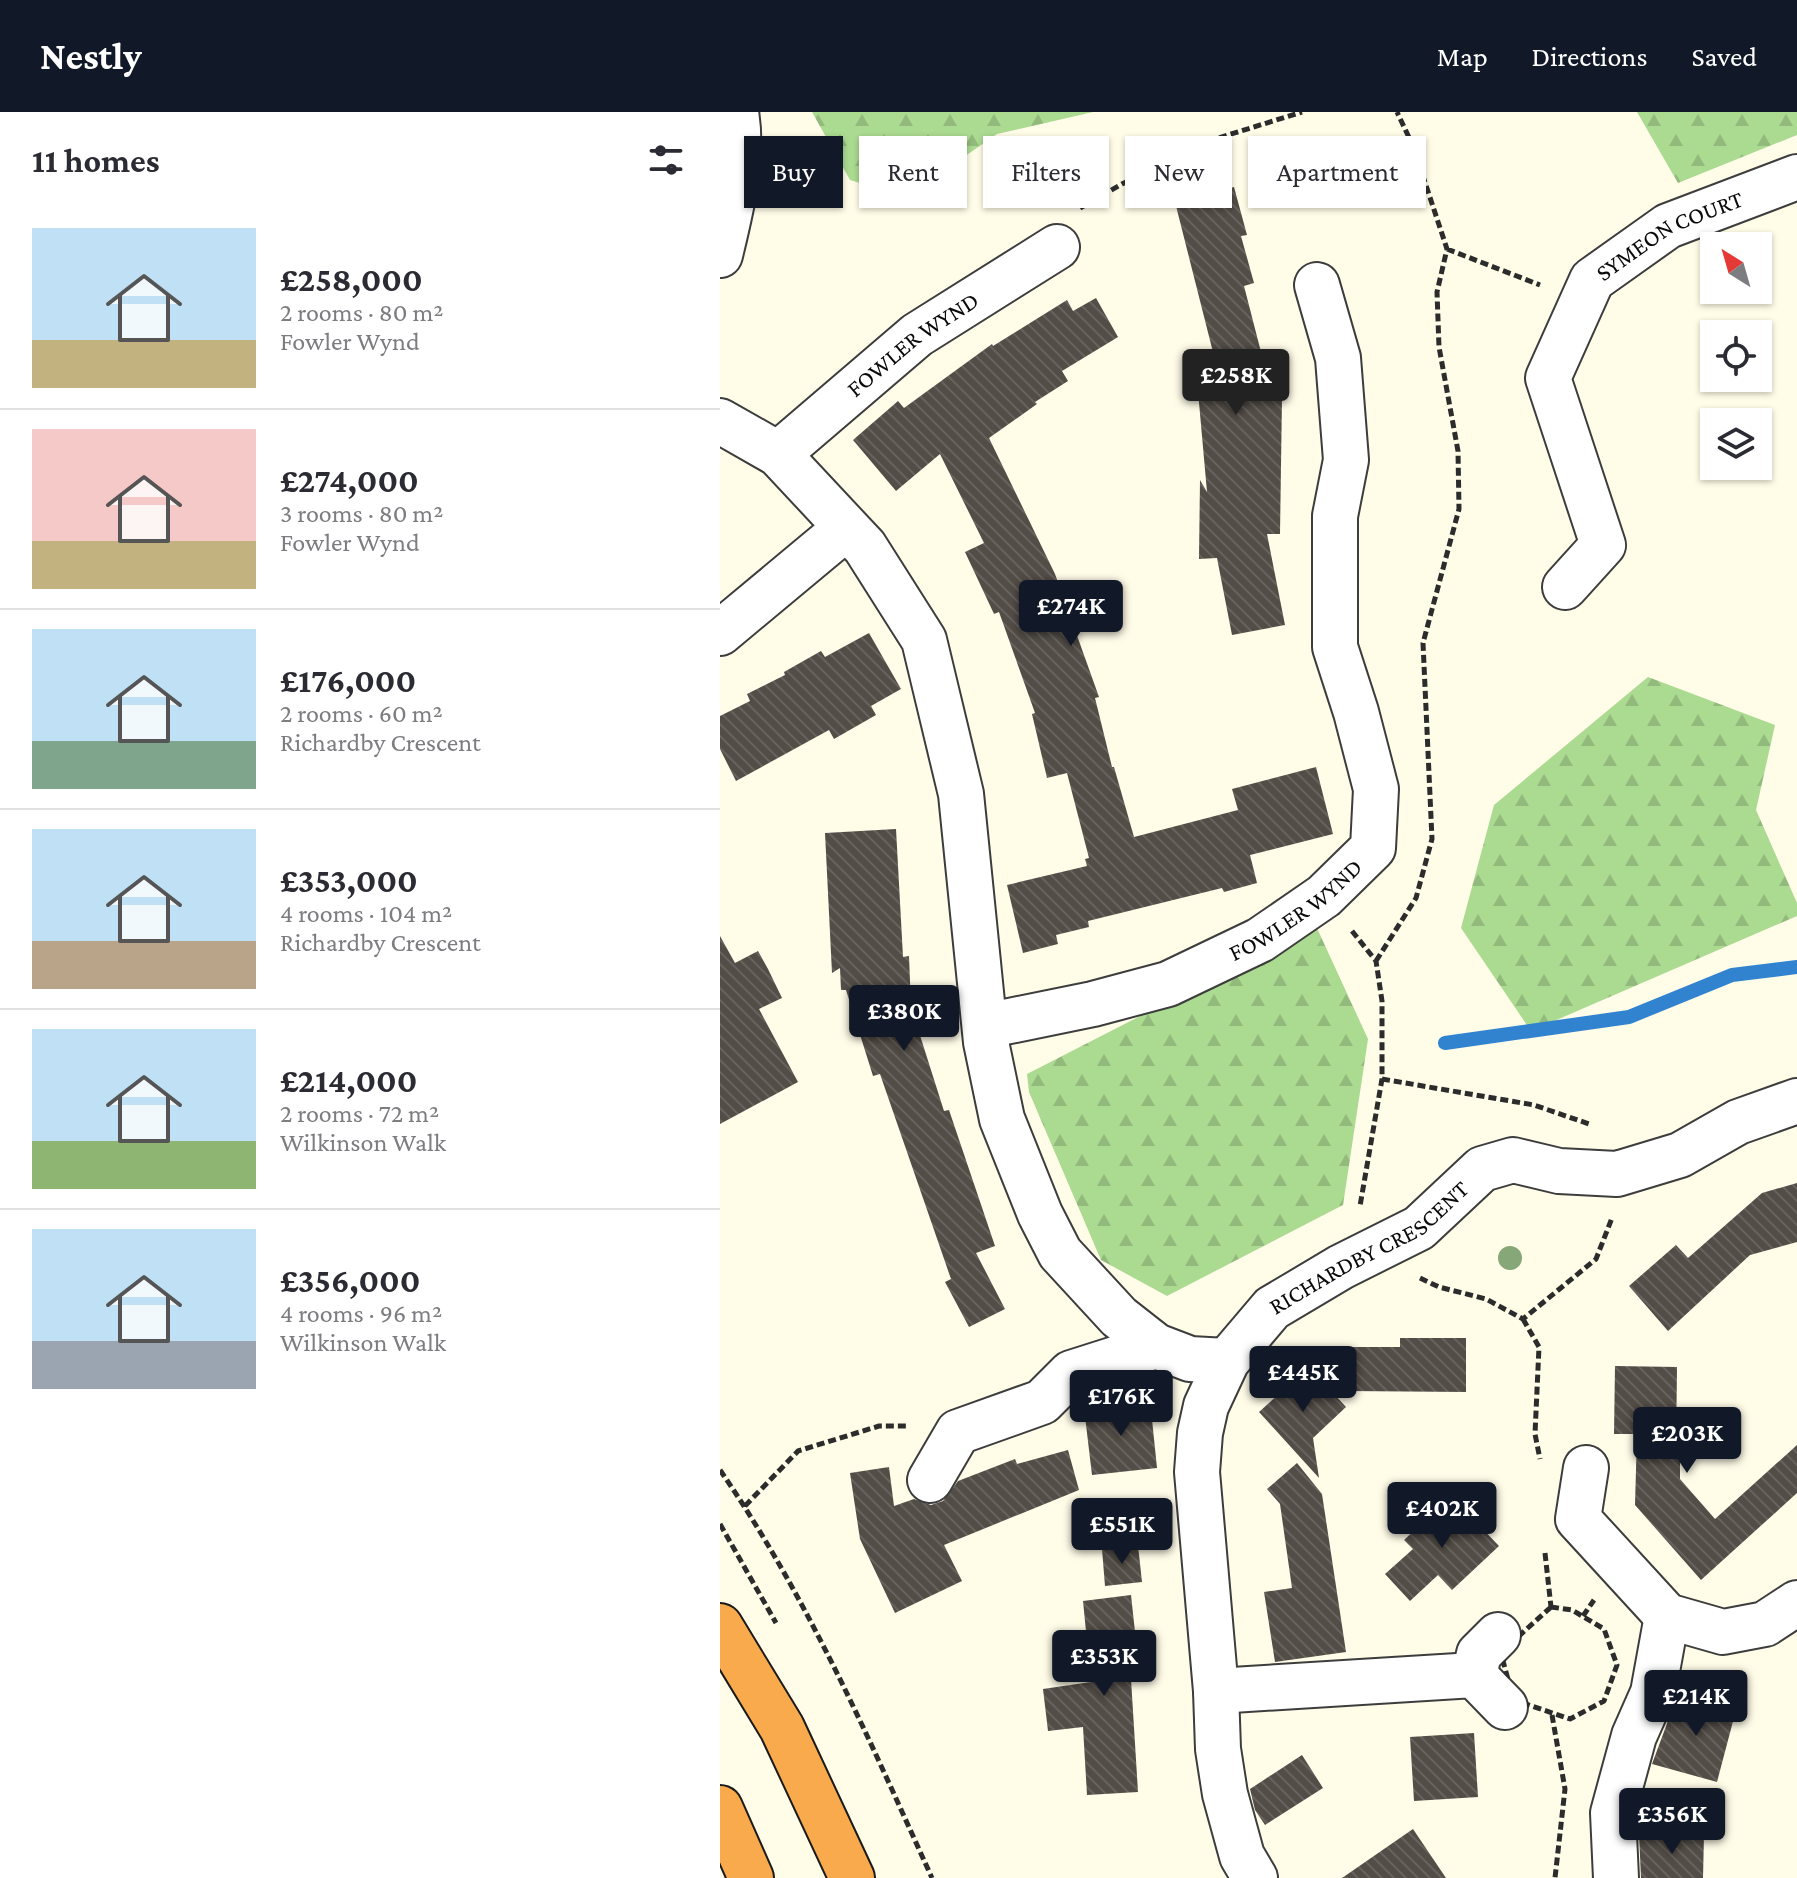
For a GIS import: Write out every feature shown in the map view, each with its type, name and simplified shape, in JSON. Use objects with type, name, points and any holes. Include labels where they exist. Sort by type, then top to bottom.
[{"type":"highway","points":[[720,1626],[782,1728],[852,1878]]},
{"type":"highway","points":[[720,1808],[751,1878]]},
{"type":"street","points":[[720,255],[735,197],[739,127],[736,112]]},
{"type":"street","name":"SYMEON COURT","points":[[1565,587],[1603,545],[1548,378],[1592,280],[1668,226],[1797,177]]},
{"type":"street","name":"FOWLER WYND","points":[[778,454],[917,335],[1057,247]]},
{"type":"street","name":"FOWLER WYND","points":[[985,1026],[1093,1004],[1168,984],[1260,940],[1324,896],[1373,848],[1376,789],[1335,647],[1335,516],[1346,460],[1338,358],[1317,285]]},
{"type":"street","points":[[720,421],[778,454],[865,547],[924,640],[961,794],[985,1026],[1002,1119],[1040,1214],[1060,1253],[1119,1317],[1156,1346],[1190,1359],[1227,1361]]},
{"type":"street","points":[[720,633],[846,528]]},
{"type":"street","name":"RICHARDBY CRESCENT","points":[[1255,1878],[1242,1856],[1225,1794],[1218,1749],[1197,1472],[1206,1406],[1227,1361],[1272,1308],[1419,1228],[1482,1169],[1513,1160],[1559,1171],[1617,1174],[1680,1155],[1738,1122],[1797,1101]]},
{"type":"street","points":[[930,1480],[958,1432],[1042,1402],[1071,1373],[1156,1346]]},
{"type":"street","points":[[1586,1468],[1578,1519],[1667,1616],[1723,1632],[1765,1624],[1797,1603]]},
{"type":"street","points":[[1616,1878],[1613,1813],[1634,1736],[1653,1693],[1667,1616]]},
{"type":"street","points":[[1474,1675],[1479,1654],[1498,1635]]},
{"type":"street","points":[[1216,1691],[1474,1675],[1505,1707]]},
{"type":"path","points":[[1380,1248],[1359,1215],[1382,1079],[1382,1001],[1376,961],[1416,898],[1432,839],[1423,643],[1459,509],[1458,451],[1439,347],[1437,292],[1447,249],[1413,146],[1397,112]]},
{"type":"path","points":[[1447,249],[1582,301]]},
{"type":"path","points":[[1382,1079],[1534,1105],[1602,1129]]},
{"type":"path","points":[[1416,1275],[1439,1287],[1486,1299],[1523,1319],[1596,1259],[1616,1209],[1617,1174]]},
{"type":"path","points":[[745,1506],[798,1451],[879,1426]]},
{"type":"path","points":[[720,1470],[745,1506],[855,1709],[932,1878]]},
{"type":"path","points":[[1551,1607],[1572,1610],[1604,1629],[1617,1665],[1604,1701],[1570,1719],[1552,1715],[1523,1703],[1509,1683],[1503,1661],[1509,1645],[1551,1607]]},
{"type":"path","points":[[1552,1715],[1565,1789],[1555,1878]]},
{"type":"green space","points":[[812,112],[1093,112],[983,136],[983,144],[967,155],[967,136],[859,136],[859,183],[850,180],[843,167],[843,136],[825,136]]},
{"type":"green space","points":[[1637,112],[1797,112],[1797,135],[1678,183]]},
{"type":"green space","points":[[1648,677],[1775,725],[1756,810],[1797,903],[1797,916],[1531,1031],[1461,928],[1494,805]]},
{"type":"green space","points":[[1316,926],[1368,1039],[1343,1205],[1167,1296],[1101,1260],[1029,1092],[1027,1074]]},
{"type":"building","points":[[1232,188],[1247,235],[1241,236],[1254,283],[1244,286],[1261,352],[1280,350],[1284,398],[1280,534],[1267,534],[1285,625],[1232,635],[1217,558],[1199,559],[1200,480],[1207,492],[1196,369],[1217,368],[1177,208],[1232,208]]},
{"type":"building","points":[[1096,298],[1118,337],[1062,371],[1068,381],[989,438],[1055,574],[1099,697],[1095,698],[1112,767],[1134,837],[1238,810],[1232,789],[1316,767],[1333,834],[1250,855],[1257,883],[1224,892],[1222,888],[1088,921],[1089,927],[1056,935],[1058,944],[1023,953],[1007,885],[1087,866],[1085,859],[1089,858],[1067,773],[1047,778],[1032,714],[1035,713],[999,612],[994,614],[965,552],[984,543],[940,454],[896,491],[853,440],[898,401],[904,408],[992,344],[1067,300],[1073,311]]},
{"type":"building","points":[[869,633],[901,689],[871,706],[876,715],[834,739],[829,730],[736,781],[720,749],[720,716],[750,701],[747,694],[785,675],[784,672],[821,651],[825,657]]},
{"type":"building","points":[[896,829],[903,957],[909,956],[911,1007],[944,1111],[949,1110],[995,1246],[976,1253],[1005,1309],[969,1327],[945,1282],[951,1279],[880,1074],[873,1076],[846,990],[841,990],[840,968],[832,973],[825,833]]},
{"type":"building","points":[[720,936],[735,963],[758,951],[768,969],[782,998],[759,1009],[798,1082],[720,1124]]},
{"type":"building","points":[[1797,1183],[1797,1242],[1750,1255],[1668,1331],[1629,1286],[1676,1245],[1688,1258],[1762,1193]]},
{"type":"building","points":[[1400,1338],[1466,1338],[1466,1392],[1346,1391],[1347,1347],[1400,1347]]},
{"type":"building","points":[[1615,1366],[1677,1367],[1676,1451],[1680,1451],[1680,1479],[1715,1519],[1797,1445],[1797,1493],[1701,1580],[1635,1505],[1637,1434],[1614,1434]]},
{"type":"building","points":[[1309,1367],[1346,1407],[1313,1438],[1319,1478],[1259,1412]]},
{"type":"building","points":[[1150,1400],[1157,1468],[1092,1475],[1084,1408]]},
{"type":"building","points":[[1068,1450],[1079,1490],[944,1545],[962,1581],[895,1613],[860,1539],[850,1473],[889,1467],[894,1506],[914,1499],[931,1505],[943,1501],[958,1481],[1015,1459],[1017,1464]]},
{"type":"building","points":[[1297,1463],[1322,1494],[1346,1652],[1275,1662],[1264,1592],[1292,1588],[1280,1504],[1267,1489]]},
{"type":"building","points":[[1451,1496],[1499,1546],[1452,1590],[1438,1575],[1410,1601],[1385,1574],[1413,1549],[1404,1540]]},
{"type":"building","points":[[1138,1545],[1142,1582],[1105,1586],[1102,1549]]},
{"type":"building","points":[[1131,1595],[1140,1678],[1131,1679],[1138,1792],[1087,1795],[1083,1727],[1048,1731],[1043,1689],[1091,1682],[1083,1601]]},
{"type":"building","points":[[1678,1694],[1736,1710],[1717,1782],[1652,1764]]},
{"type":"building","points":[[1474,1733],[1478,1797],[1414,1801],[1410,1737]]},
{"type":"building","points":[[1302,1755],[1323,1788],[1265,1825],[1255,1810],[1250,1789]]},
{"type":"building","points":[[1413,1829],[1446,1878],[1342,1878]]},
{"type":"building","points":[[1639,1834],[1704,1835],[1703,1878],[1641,1878]]},
{"type":"waterway","points":[[1445,1043],[1629,1017],[1732,975],[1797,967]]}]
